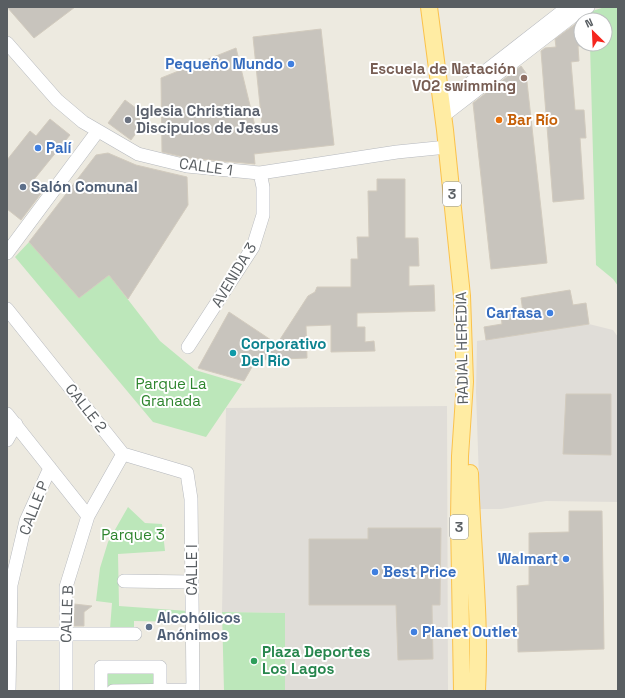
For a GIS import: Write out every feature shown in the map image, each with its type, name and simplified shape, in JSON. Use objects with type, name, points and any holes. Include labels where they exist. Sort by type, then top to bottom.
[{"type":"main road","name":"RADIAL HEREDIA","points":[[429,7],[447,148],[462,296],[465,382],[460,456],[459,519],[462,691]]},
{"type":"main road","points":[[465,382],[471,526],[478,618],[477,691]]},
{"type":"main road","points":[[459,519],[466,556],[469,590],[470,657],[472,665],[478,668]]},
{"type":"main road","points":[[469,691],[471,678],[478,668]]},
{"type":"street","points":[[442,110],[568,7]]},
{"type":"street","points":[[442,110],[578,12],[588,7]]},
{"type":"street","name":"CALLE 1","points":[[7,43],[57,100],[97,132],[138,154],[187,166],[219,171],[260,173],[397,152],[447,148]]},
{"type":"street","points":[[7,253],[97,132]]},
{"type":"street","name":"AVENIDA 3","points":[[188,347],[253,247],[263,215],[263,187],[260,173]]},
{"type":"street","name":"CALLE 2","points":[[7,309],[123,454]]},
{"type":"street","points":[[7,414],[88,516]]},
{"type":"street","points":[[7,440],[16,424]]},
{"type":"street","name":"CALLE I","points":[[123,454],[187,473],[192,499],[193,691]]},
{"type":"street","name":"CALLE B","points":[[66,691],[66,587],[88,516],[123,454]]},
{"type":"street","name":"CALLE P","points":[[9,691],[8,634],[12,585],[26,520],[50,468]]},
{"type":"street","points":[[124,581],[192,582]]},
{"type":"street","points":[[8,634],[135,634]]},
{"type":"street","points":[[101,691],[101,667],[160,667],[160,690]]},
{"type":"street","points":[[113,691],[193,691]]},
{"type":"shaded area","points":[[589,324],[613,330],[618,337],[618,502],[546,501],[501,509],[480,509],[476,392],[477,341]]},
{"type":"shaded area","points":[[447,406],[448,691],[285,691],[285,613],[222,612],[226,408]]},
{"type":"green space","points":[[605,7],[618,7],[618,286],[613,279],[596,265],[590,52],[613,52],[613,12],[589,12]]},
{"type":"green space","name":"Parque La Granada","points":[[29,242],[79,298],[109,275],[160,341],[195,370],[242,384],[206,437],[153,422],[15,257]]},
{"type":"green space","name":"Parque 3","points":[[128,507],[145,523],[162,524],[165,551],[118,554],[119,606],[188,611],[187,622],[134,621],[134,629],[110,629],[112,603],[96,601],[100,568],[108,542]]},
{"type":"green space","points":[[222,612],[285,613],[285,691],[224,691]]},
{"type":"green space","points":[[102,669],[157,670],[157,689],[101,691]]},
{"type":"building","points":[[7,7],[75,7],[34,38]]},
{"type":"building","points":[[573,26],[573,52],[578,52],[579,61],[571,62],[575,110],[584,110],[586,138],[580,138],[584,199],[553,202],[541,51],[545,48],[556,47],[555,39]]},
{"type":"building","points":[[321,29],[334,145],[254,154],[255,164],[188,158],[162,152],[161,78],[236,48],[255,126],[262,125],[253,37]]},
{"type":"building","points":[[521,66],[526,73],[547,263],[491,269],[473,103]]},
{"type":"building","name":"Iglesia Christiana Discipulos de Jesus","points":[[125,100],[148,117],[131,140],[108,123]]},
{"type":"building","name":"Palí","points":[[50,119],[70,135],[32,182],[43,191],[21,220],[7,209],[7,160],[30,131],[36,136]]},
{"type":"building","points":[[108,153],[136,165],[187,177],[188,205],[128,299],[109,275],[79,298],[29,242],[96,155]]},
{"type":"building","points":[[377,179],[405,179],[405,238],[418,238],[419,266],[409,266],[409,286],[434,285],[435,311],[357,313],[357,327],[365,327],[365,342],[374,341],[375,351],[331,352],[331,325],[306,326],[307,358],[256,360],[244,381],[198,368],[229,312],[277,344],[308,296],[315,292],[317,287],[351,287],[351,259],[358,259],[357,237],[369,237],[368,191],[377,191]]},
{"type":"building","name":"Carfasa","points":[[570,290],[573,305],[586,303],[589,324],[486,340],[484,327],[502,324],[501,315],[523,312],[521,298]]},
{"type":"building","points":[[566,394],[611,394],[611,455],[563,454]]},
{"type":"building","name":"Walmart","points":[[569,511],[602,511],[604,649],[518,652],[517,586],[529,585],[529,533],[569,532]]},
{"type":"building","name":"Best Price","points":[[368,528],[441,528],[440,605],[432,605],[433,659],[398,660],[396,605],[309,605],[309,539],[368,539]]},
{"type":"building","points":[[74,604],[92,606],[84,612],[84,626],[74,626]]},
{"type":"place","name":"Pequeño Mundo","points":[[291,64]]},
{"type":"place","name":"Escuela de Natación VO2 swimming","points":[[524,78]]},
{"type":"place","name":"Iglesia Christiana Discipulos de Jesus","points":[[128,120]]},
{"type":"place","name":"Bar Río","points":[[499,120]]},
{"type":"place","name":"Palí","points":[[38,148]]},
{"type":"place","name":"Salón Comunal","points":[[23,187]]},
{"type":"place","name":"Carfasa","points":[[550,313]]},
{"type":"place","name":"Corporativo Del Rio","points":[[233,353]]},
{"type":"place","name":"Walmart","points":[[566,559]]},
{"type":"place","name":"Best Price","points":[[375,572]]},
{"type":"place","name":"Alcohólicos Anónimos","points":[[149,627]]},
{"type":"place","name":"Planet Outlet","points":[[414,632]]},
{"type":"place","name":"Plaza Deportes Los Lagos","points":[[254,661]]}]
